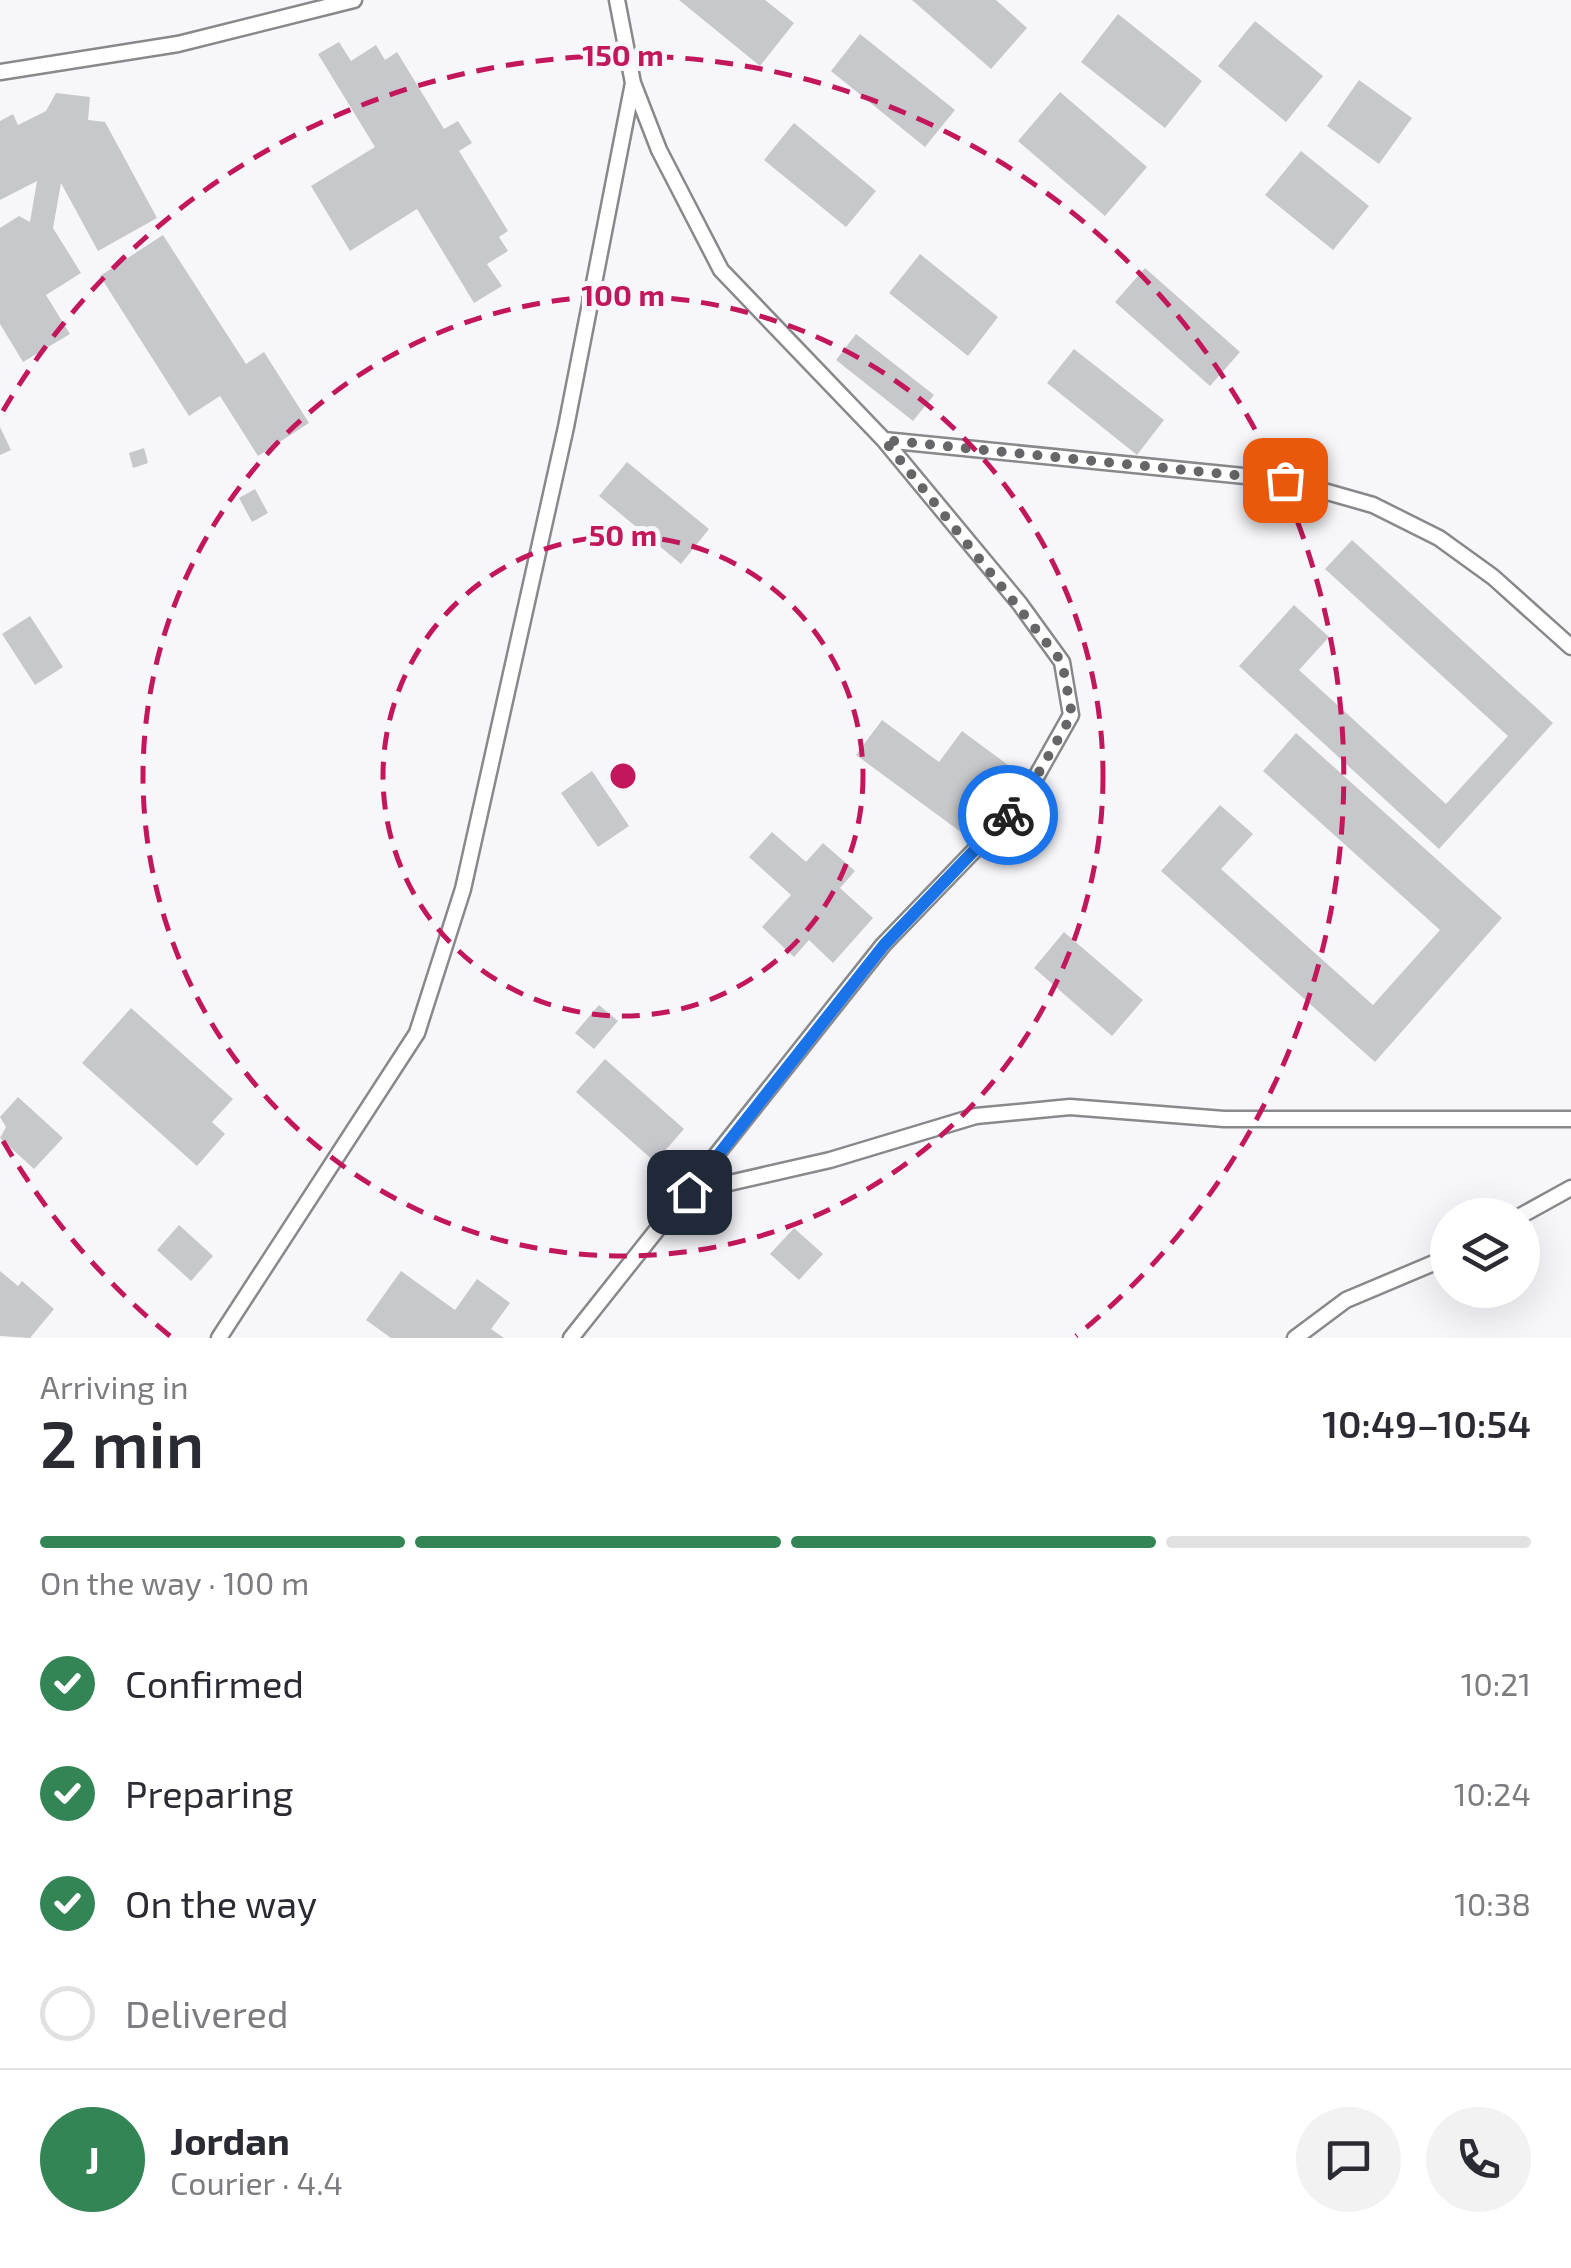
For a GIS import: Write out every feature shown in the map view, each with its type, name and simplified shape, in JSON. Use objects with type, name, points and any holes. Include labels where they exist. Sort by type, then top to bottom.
[{"type":"lane","points":[[0,72],[178,44],[354,0]]},
{"type":"lane","points":[[570,1338],[884,945],[1023,800],[1072,715],[1062,662],[884,440],[721,270],[659,150],[633,82],[617,0]]},
{"type":"lane","points":[[219,1338],[417,1033],[463,889],[566,427],[633,82]]},
{"type":"lane","points":[[884,440],[1285,480],[1373,504],[1439,538],[1493,577],[1571,647]]},
{"type":"lane","points":[[689,1192],[830,1160],[976,1116],[1051,1109],[1224,1119],[1571,1119]]},
{"type":"lane","points":[[1540,1205],[1571,1188]]},
{"type":"lane","points":[[1295,1338],[1346,1300],[1430,1265]]},
{"type":"lane","points":[[586,1321],[586,1338]]},
{"type":"building","points":[[679,0],[765,0],[794,23],[760,66]]},
{"type":"building","points":[[912,0],[996,0],[1027,28],[991,69]]},
{"type":"building","points":[[1118,14],[1202,81],[1165,128],[1081,62]]},
{"type":"building","points":[[1255,21],[1323,76],[1286,122],[1218,66]]},
{"type":"building","points":[[860,34],[955,110],[925,147],[831,71]]},
{"type":"building","points":[[339,42],[351,61],[376,45],[385,60],[397,52],[444,129],[458,121],[472,143],[459,151],[508,231],[499,237],[508,251],[487,264],[502,286],[474,303],[417,209],[350,251],[311,186],[375,147],[318,54]]},
{"type":"building","points":[[1359,80],[1412,118],[1379,164],[1327,126]]},
{"type":"building","points":[[1060,92],[1147,167],[1105,216],[1018,141]]},
{"type":"building","points":[[56,93],[90,97],[88,120],[105,122],[157,218],[98,251],[61,183],[53,228],[81,273],[46,295],[70,334],[23,362],[0,324],[0,228],[19,216],[30,222],[37,181],[0,200],[0,121],[13,114],[18,125],[46,111]]},
{"type":"building","points":[[794,123],[876,191],[846,227],[764,160]]},
{"type":"building","points":[[1301,151],[1369,206],[1333,250],[1265,195]]},
{"type":"building","points":[[163,235],[246,364],[264,352],[309,423],[258,456],[220,396],[189,416],[100,276]]},
{"type":"building","points":[[920,254],[998,317],[968,356],[889,293]]},
{"type":"building","points":[[1145,268],[1240,352],[1210,386],[1115,302]]},
{"type":"building","points":[[856,334],[934,395],[913,421],[836,360]]},
{"type":"building","points":[[1074,349],[1164,420],[1137,455],[1047,383]]},
{"type":"building","points":[[0,427],[11,450],[0,455]]},
{"type":"building","points":[[144,448],[148,463],[133,468],[129,453]]},
{"type":"building","points":[[627,462],[709,529],[681,564],[599,496]]},
{"type":"building","points":[[255,489],[268,513],[252,522],[239,498]]},
{"type":"building","points":[[1352,540],[1553,723],[1439,849],[1239,666],[1294,605],[1329,637],[1299,670],[1446,804],[1508,736],[1325,569]]},
{"type":"building","points":[[30,616],[63,667],[35,685],[2,634]]},
{"type":"building","points":[[882,720],[939,762],[962,731],[1008,765],[985,797],[994,803],[969,838],[856,755]]},
{"type":"building","points":[[1296,733],[1502,918],[1375,1062],[1161,871],[1220,805],[1253,834],[1221,869],[1373,1005],[1440,930],[1263,771]]},
{"type":"building","points":[[592,771],[629,826],[598,847],[561,793]]},
{"type":"building","points":[[772,832],[806,862],[823,843],[855,871],[840,888],[873,918],[833,963],[809,940],[794,957],[762,927],[791,895],[749,857]]},
{"type":"building","points":[[1064,932],[1143,1000],[1112,1036],[1034,968]]},
{"type":"building","points":[[599,1005],[618,1021],[594,1049],[575,1033]]},
{"type":"building","points":[[131,1008],[233,1099],[212,1122],[225,1134],[197,1166],[82,1063]]},
{"type":"building","points":[[605,1059],[684,1129],[655,1162],[576,1092]]},
{"type":"building","points":[[18,1097],[63,1138],[34,1169],[0,1138],[6,1127],[0,1117]]},
{"type":"building","points":[[179,1225],[213,1256],[191,1281],[157,1250]]},
{"type":"building","points":[[794,1228],[823,1254],[799,1280],[770,1254]]},
{"type":"building","points":[[0,1271],[18,1286],[22,1281],[54,1309],[30,1338],[0,1336]]},
{"type":"building","points":[[401,1271],[455,1310],[477,1279],[510,1303],[491,1329],[504,1338],[391,1338],[366,1320]]},
{"type":"way so far","points":[[1008,815],[1023,800],[1072,715],[1062,662],[1020,604],[884,440],[1285,480]]},
{"type":"route","points":[[689,1192],[884,945],[1008,815]]}]
